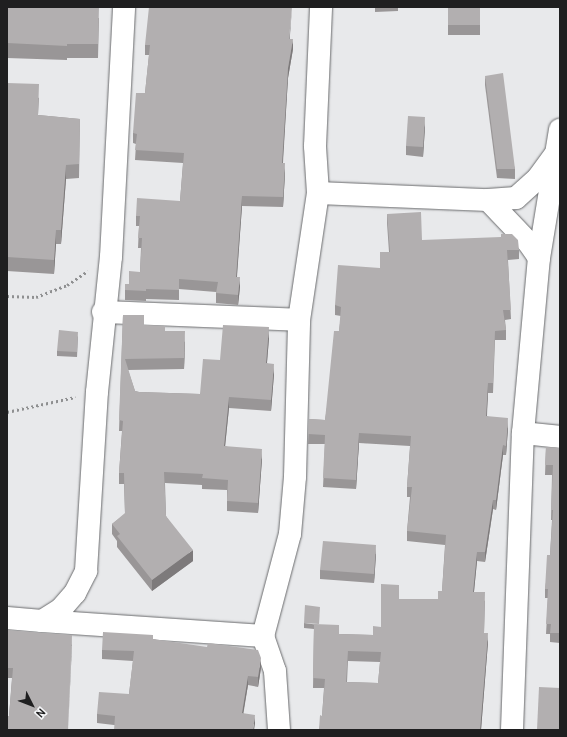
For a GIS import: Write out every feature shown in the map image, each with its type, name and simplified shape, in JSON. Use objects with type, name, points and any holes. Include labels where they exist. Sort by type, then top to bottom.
[{"type":"street","points":[[42,621],[61,609],[75,593],[86,571],[96,392],[103,312],[111,258],[124,7]]},
{"type":"street","points":[[278,730],[275,671],[263,636],[290,534],[296,477],[299,320],[318,193],[315,146],[321,7]]},
{"type":"street","points":[[512,730],[522,433],[539,258],[560,130]]},
{"type":"street","points":[[318,193],[488,200],[516,198],[538,178],[557,152]]},
{"type":"street","points":[[488,200],[528,242],[539,258]]},
{"type":"street","points":[[103,312],[299,320]]},
{"type":"street","points":[[522,433],[560,437]]},
{"type":"street","points":[[7,618],[263,636]]},
{"type":"path","points":[[7,296],[36,297],[67,285],[111,258]]},
{"type":"path","points":[[7,412],[96,392]]},
{"type":"building","points":[[7,7],[99,7],[98,44],[67,44],[67,46],[7,43]]},
{"type":"building","points":[[149,7],[292,7],[289,39],[293,39],[288,68],[282,163],[285,163],[283,197],[242,196],[236,277],[240,277],[238,295],[216,293],[218,282],[179,279],[179,290],[125,290],[125,284],[129,284],[129,271],[140,272],[142,238],[138,238],[140,216],[136,216],[137,198],[180,201],[184,153],[135,150],[137,134],[133,133],[136,93],[145,93],[150,45],[145,45]]},
{"type":"building","points":[[448,7],[480,7],[480,25],[448,25]]},
{"type":"building","points":[[503,73],[515,169],[497,169],[485,76]]},
{"type":"building","points":[[7,83],[39,84],[38,115],[80,119],[79,164],[66,165],[61,230],[56,230],[54,260],[7,257]]},
{"type":"building","points":[[408,116],[425,117],[423,147],[406,146]]},
{"type":"building","points":[[421,212],[422,240],[501,237],[501,234],[512,234],[518,240],[519,250],[507,250],[511,310],[503,310],[506,330],[495,331],[493,383],[488,383],[486,416],[508,418],[506,446],[503,445],[496,500],[493,500],[485,552],[477,552],[473,592],[485,592],[484,633],[488,633],[480,730],[319,730],[320,715],[322,716],[325,679],[313,678],[314,624],[339,625],[339,634],[373,635],[373,626],[381,627],[381,584],[399,585],[399,599],[438,599],[438,591],[442,591],[446,535],[407,531],[412,487],[407,487],[411,436],[359,433],[356,480],[323,478],[325,435],[308,434],[309,419],[325,420],[334,331],[339,331],[341,307],[335,305],[338,265],[380,268],[380,252],[390,252],[387,214]],"holes":[[[348,651],[381,652],[378,683],[346,682]]]},
{"type":"building","points":[[123,315],[144,315],[144,325],[165,326],[165,331],[185,331],[184,358],[125,359],[135,391],[200,394],[203,359],[220,360],[223,325],[269,327],[266,363],[274,364],[271,400],[229,397],[224,446],[262,449],[258,503],[227,501],[228,480],[202,478],[203,474],[164,472],[166,516],[193,550],[152,580],[117,536],[120,534],[112,524],[125,513],[124,473],[119,473],[123,421],[119,420]]},
{"type":"building","points":[[59,330],[78,332],[77,352],[57,351]]},
{"type":"building","points":[[546,447],[560,448],[560,633],[550,633],[551,624],[546,624],[548,589],[545,589],[547,555],[550,555],[553,510],[551,510],[553,465],[545,465]]},
{"type":"building","points":[[323,541],[376,545],[374,574],[320,570]]},
{"type":"building","points":[[305,605],[320,607],[319,624],[304,623]]},
{"type":"building","points":[[7,630],[72,635],[68,730],[7,730],[7,716],[9,716],[13,668],[7,668]]},
{"type":"building","points":[[103,632],[153,635],[153,639],[207,647],[208,643],[258,650],[261,658],[258,677],[248,676],[242,713],[255,715],[253,730],[114,730],[115,716],[97,714],[99,692],[129,694],[134,651],[102,650]]},
{"type":"building","points":[[539,687],[560,688],[560,730],[537,730]]}]
